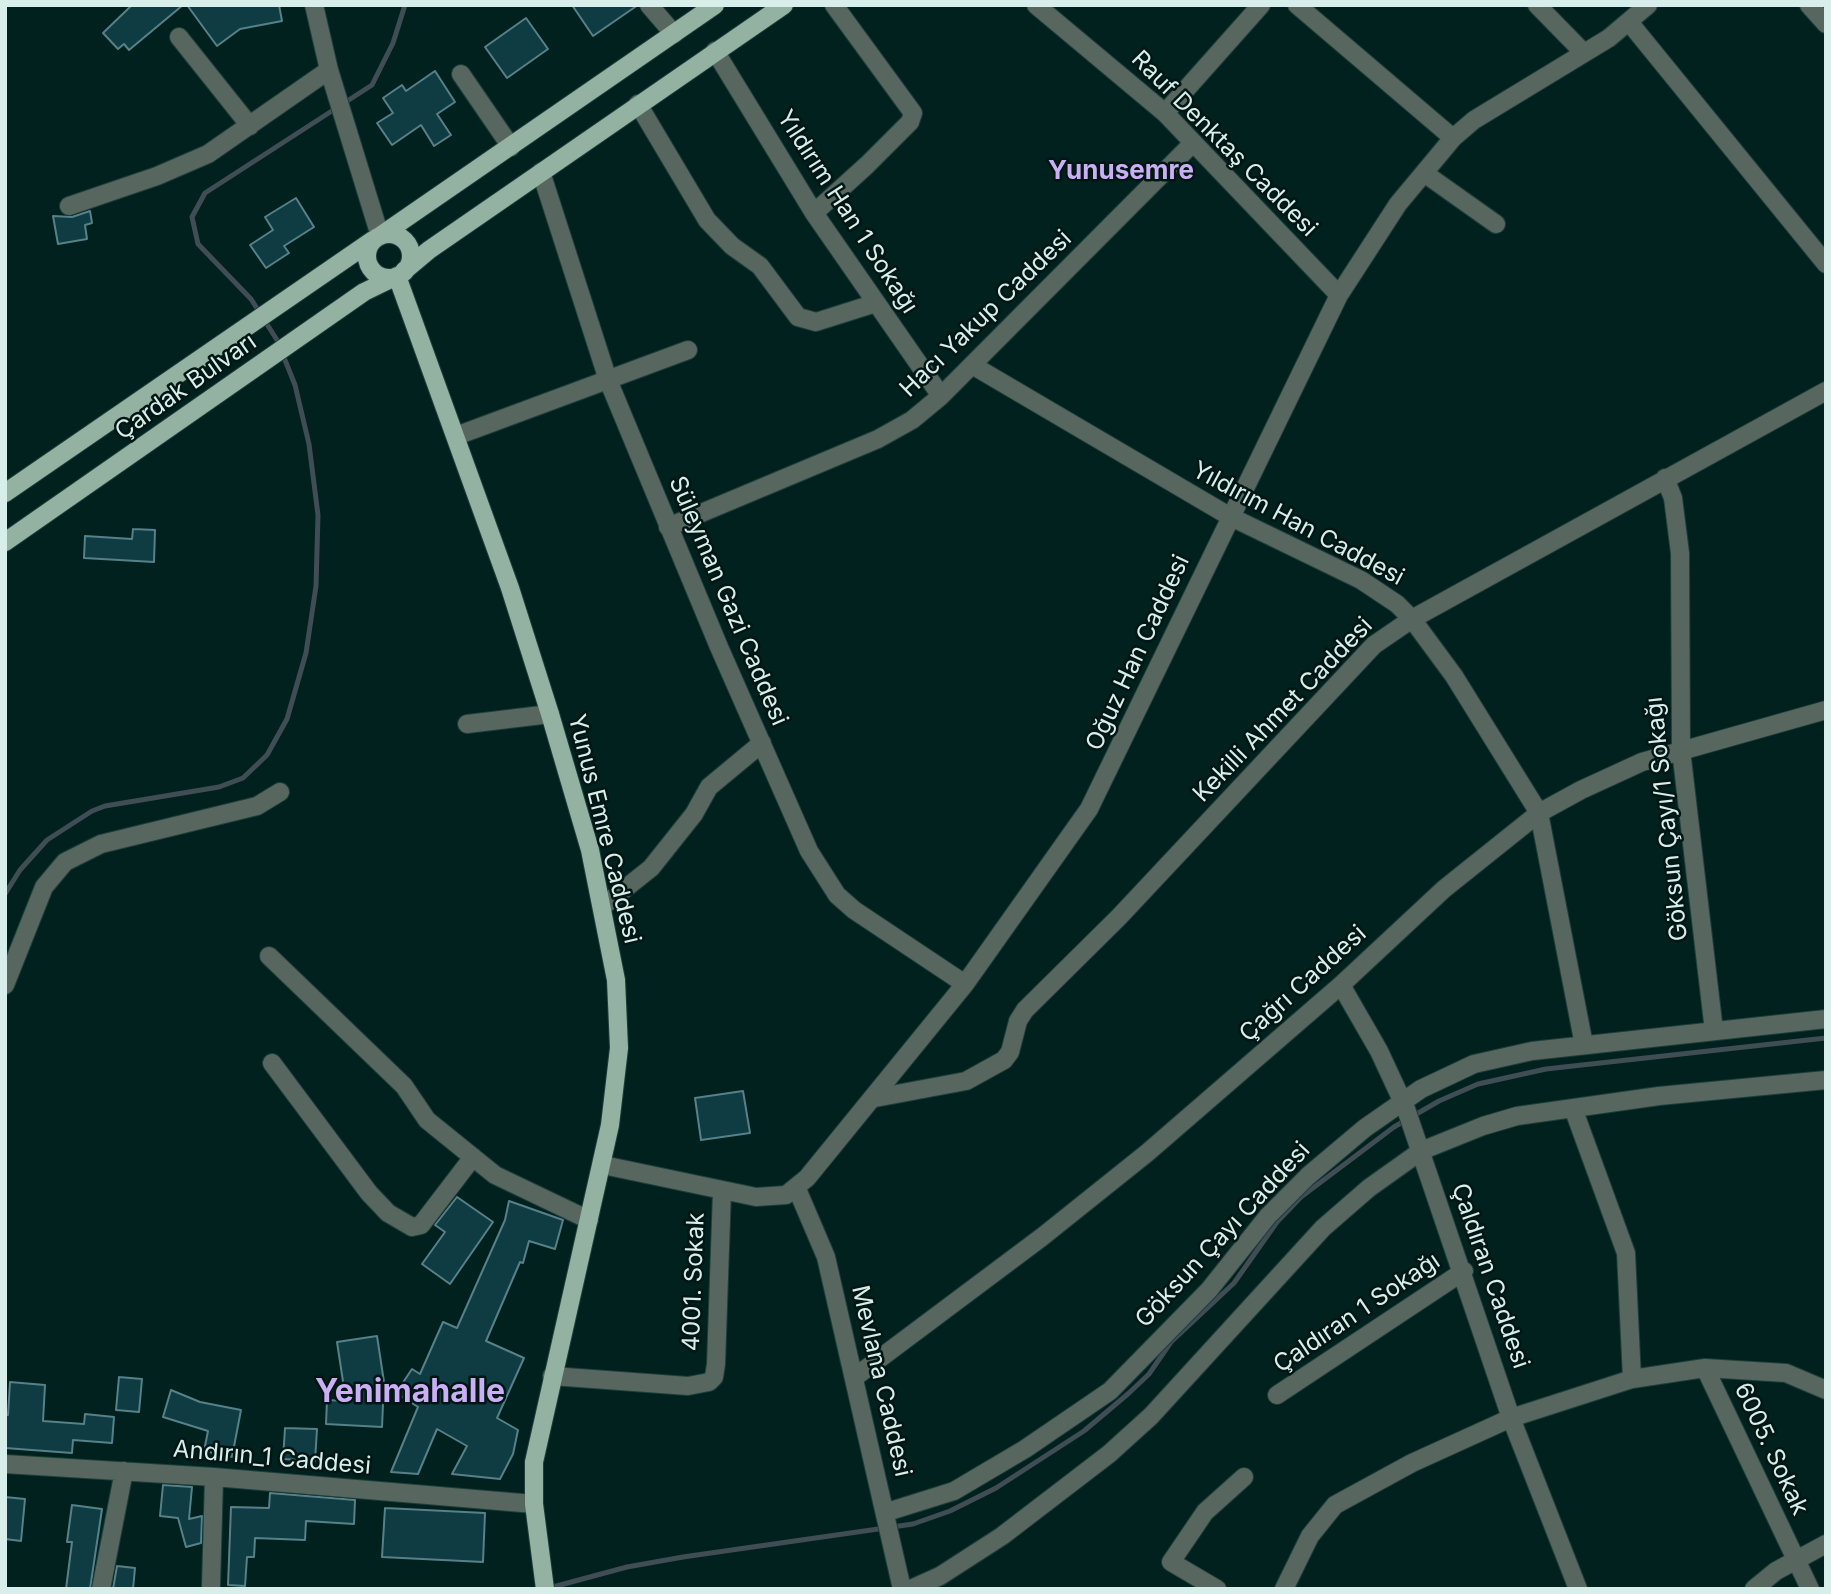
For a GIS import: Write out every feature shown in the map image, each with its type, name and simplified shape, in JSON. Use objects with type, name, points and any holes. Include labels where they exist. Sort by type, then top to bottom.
[{"type":"main road","name":"Çardak Bulvarı","points":[[5,493],[715,5]]},
{"type":"main road","name":"Çardak Bulvarı","points":[[5,542],[364,292],[401,274],[429,250],[784,5]]},
{"type":"main road","points":[[397,235],[407,243],[411,256],[401,274],[380,276],[371,268],[367,256],[376,238],[397,235]]},
{"type":"main road","name":"Yunus Emre Caddesi","points":[[401,274],[510,587],[550,714],[603,906],[617,980],[619,1037],[616,1087],[603,1165],[537,1440],[534,1504],[545,1583]]},
{"type":"street","points":[[314,5],[335,93],[354,151],[376,238]]},
{"type":"street","points":[[649,5],[674,34]]},
{"type":"street","points":[[814,213],[867,165],[912,117],[911,109],[834,5]]},
{"type":"street","name":"Rauf Denktaş Caddesi","points":[[1036,5],[1165,113],[1339,295]]},
{"type":"street","points":[[1165,113],[1261,5]]},
{"type":"street","points":[[1297,5],[1453,138]]},
{"type":"street","points":[[1537,5],[1584,53]]},
{"type":"street","name":"Oğuz Han Caddesi","points":[[797,1189],[875,1098],[965,984],[1089,809],[1123,744],[1229,516],[1339,295],[1398,204],[1453,138],[1501,102],[1584,53],[1629,22],[1648,5]]},
{"type":"street","points":[[1809,5],[1826,24]]},
{"type":"street","points":[[1629,22],[1826,264]]},
{"type":"street","points":[[179,37],[250,125]]},
{"type":"street","name":"Yıldırım Han 1 Sokağı","points":[[715,51],[814,213],[941,396]]},
{"type":"street","points":[[69,206],[186,165],[329,70]]},
{"type":"street","points":[[461,74],[510,147]]},
{"type":"street","points":[[638,104],[707,220],[732,246],[760,266],[799,317],[816,322],[877,303]]},
{"type":"street","name":"Hacı Yakup Caddesi","points":[[668,527],[897,430],[941,396],[1193,143]]},
{"type":"street","name":"Süleyman Gazi Caddesi","points":[[541,172],[608,380],[668,527],[809,851],[838,895],[877,927],[965,984]]},
{"type":"street","points":[[1423,173],[1496,224]]},
{"type":"street","points":[[456,436],[688,350]]},
{"type":"street","name":"Yıldırım Han Caddesi","points":[[972,365],[1229,516],[1361,580],[1397,604],[1412,619],[1454,676],[1539,813],[1584,1045]]},
{"type":"street","name":"Kekilli Ahmet Caddesi","points":[[875,1098],[966,1081],[1004,1060],[1010,1052],[1018,1021],[1025,1010],[1119,918],[1374,645],[1412,619],[1826,391]]},
{"type":"street","name":"Göksun Çayı/1 Sokağı","points":[[1665,478],[1673,498],[1680,553],[1681,750],[1714,1031]]},
{"type":"street","name":"Çağrı Caddesi","points":[[855,1377],[1042,1237],[1147,1153],[1341,985],[1444,889],[1539,813],[1612,774],[1681,750],[1826,710]]},
{"type":"street","points":[[467,724],[550,714]]},
{"type":"street","points":[[603,906],[651,867],[694,814],[709,787],[762,743]]},
{"type":"street","points":[[5,985],[44,887],[65,862],[101,844],[257,806],[280,792]]},
{"type":"street","points":[[269,956],[404,1086],[427,1120],[513,1185],[589,1220]]},
{"type":"street","name":"Çaldıran Caddesi","points":[[1341,985],[1404,1105],[1464,1271],[1511,1418],[1578,1589]]},
{"type":"street","name":"Göksun Çayı Caddesi","points":[[888,1516],[935,1499],[972,1481],[1110,1391],[1216,1283],[1291,1192],[1333,1154],[1404,1105],[1474,1064],[1532,1051],[1826,1018]]},
{"type":"street","points":[[272,1063],[369,1193],[388,1213],[412,1227],[421,1225],[473,1157]]},
{"type":"street","points":[[911,1589],[940,1576],[1002,1536],[1109,1454],[1152,1416],[1324,1228],[1419,1144],[1517,1116],[1826,1080]]},
{"type":"street","points":[[1573,1108],[1626,1252],[1632,1379]]},
{"type":"street","points":[[603,1165],[722,1191],[774,1198],[797,1189]]},
{"type":"street","name":"Mevlana Caddesi","points":[[797,1189],[820,1237],[888,1516],[902,1589]]},
{"type":"street","name":"4001. Sokak","points":[[552,1376],[688,1386],[709,1382],[714,1377],[722,1191]]},
{"type":"street","name":"Çaldıran 1 Sokağı","points":[[1278,1395],[1464,1271]]},
{"type":"street","points":[[1284,1589],[1310,1536],[1322,1517],[1335,1505],[1402,1468],[1511,1418],[1632,1379],[1705,1368],[1786,1373],[1826,1390]]},
{"type":"street","name":"6005. Sokak","points":[[1705,1368],[1810,1589]]},
{"type":"street","name":"Andırın_1 Caddesi","points":[[5,1464],[214,1476],[534,1504]]},
{"type":"street","points":[[101,1589],[124,1471]]},
{"type":"street","points":[[211,1586],[214,1476]]},
{"type":"street","points":[[1217,1589],[1171,1562],[1205,1512],[1244,1477]]},
{"type":"street","points":[[1754,1589],[1796,1559],[1826,1544]]},
{"type":"building","points":[[132,5],[183,5],[129,50],[124,44],[118,49],[103,33]]},
{"type":"building","points":[[187,5],[279,5],[282,21],[240,29],[217,46]]},
{"type":"building","points":[[572,5],[638,5],[593,36]]},
{"type":"building","points":[[526,18],[548,49],[507,78],[485,47]]},
{"type":"building","points":[[435,71],[455,102],[437,114],[451,135],[434,146],[421,125],[392,145],[377,123],[393,113],[383,98],[402,85],[406,91]]},
{"type":"building","points":[[296,198],[314,227],[284,246],[289,253],[266,268],[250,245],[273,230],[265,217]]},
{"type":"building","points":[[90,211],[92,223],[85,225],[87,239],[58,244],[53,216],[72,217]]},
{"type":"building","points":[[133,529],[155,530],[154,562],[84,558],[85,536],[132,539]]},
{"type":"building","points":[[743,1091],[750,1133],[701,1140],[695,1098]]},
{"type":"building","points":[[457,1197],[493,1222],[450,1284],[422,1264],[445,1232],[435,1225]]},
{"type":"building","points":[[509,1201],[563,1220],[555,1249],[529,1241],[523,1263],[520,1262],[486,1341],[524,1358],[497,1418],[518,1430],[513,1454],[500,1479],[452,1474],[467,1446],[437,1429],[418,1474],[391,1472],[418,1407],[396,1393],[412,1369],[420,1374],[443,1322],[457,1328],[505,1220]]},
{"type":"building","points":[[377,1336],[384,1382],[382,1427],[326,1424],[327,1400],[346,1401],[337,1342]]},
{"type":"building","points":[[119,1377],[142,1379],[139,1412],[116,1410]]},
{"type":"building","points":[[10,1382],[45,1385],[43,1421],[84,1424],[85,1414],[114,1417],[112,1443],[73,1440],[72,1453],[5,1448],[5,1415],[8,1415]]},
{"type":"building","points":[[171,1390],[200,1402],[241,1410],[232,1457],[204,1451],[208,1431],[163,1417]]},
{"type":"building","points":[[285,1428],[317,1429],[315,1461],[283,1459]]},
{"type":"building","points":[[163,1485],[192,1487],[189,1519],[202,1516],[201,1543],[186,1547],[178,1518],[160,1516]]},
{"type":"building","points":[[270,1493],[355,1500],[354,1524],[306,1521],[305,1540],[255,1538],[254,1557],[247,1557],[245,1586],[228,1585],[231,1507],[269,1508]]},
{"type":"building","points":[[5,1497],[25,1499],[21,1541],[5,1539]]},
{"type":"building","points":[[72,1505],[102,1509],[90,1589],[66,1589],[72,1542],[67,1542]]},
{"type":"building","points":[[385,1508],[485,1513],[483,1562],[382,1557]]},
{"type":"building","points":[[117,1566],[135,1568],[133,1589],[113,1589]]},
{"type":"waterway","points":[[5,894],[20,870],[47,840],[92,811],[105,806],[219,787],[243,778],[267,755],[287,719],[306,653],[316,586],[318,515],[309,444],[295,385],[277,340],[251,299],[198,244],[192,217],[205,193],[372,85],[393,43],[405,5]]},
{"type":"waterway","points":[[549,1588],[627,1567],[683,1557],[913,1524],[950,1511],[996,1488],[1084,1431],[1149,1374],[1171,1342],[1234,1283],[1277,1222],[1301,1197],[1394,1127],[1439,1101],[1478,1084],[1546,1069],[1826,1038]]},
{"type":"district","name":"Yunusemre","points":[[1121,171]]},
{"type":"district","name":"Yenimahalle","points":[[410,1392]]}]
